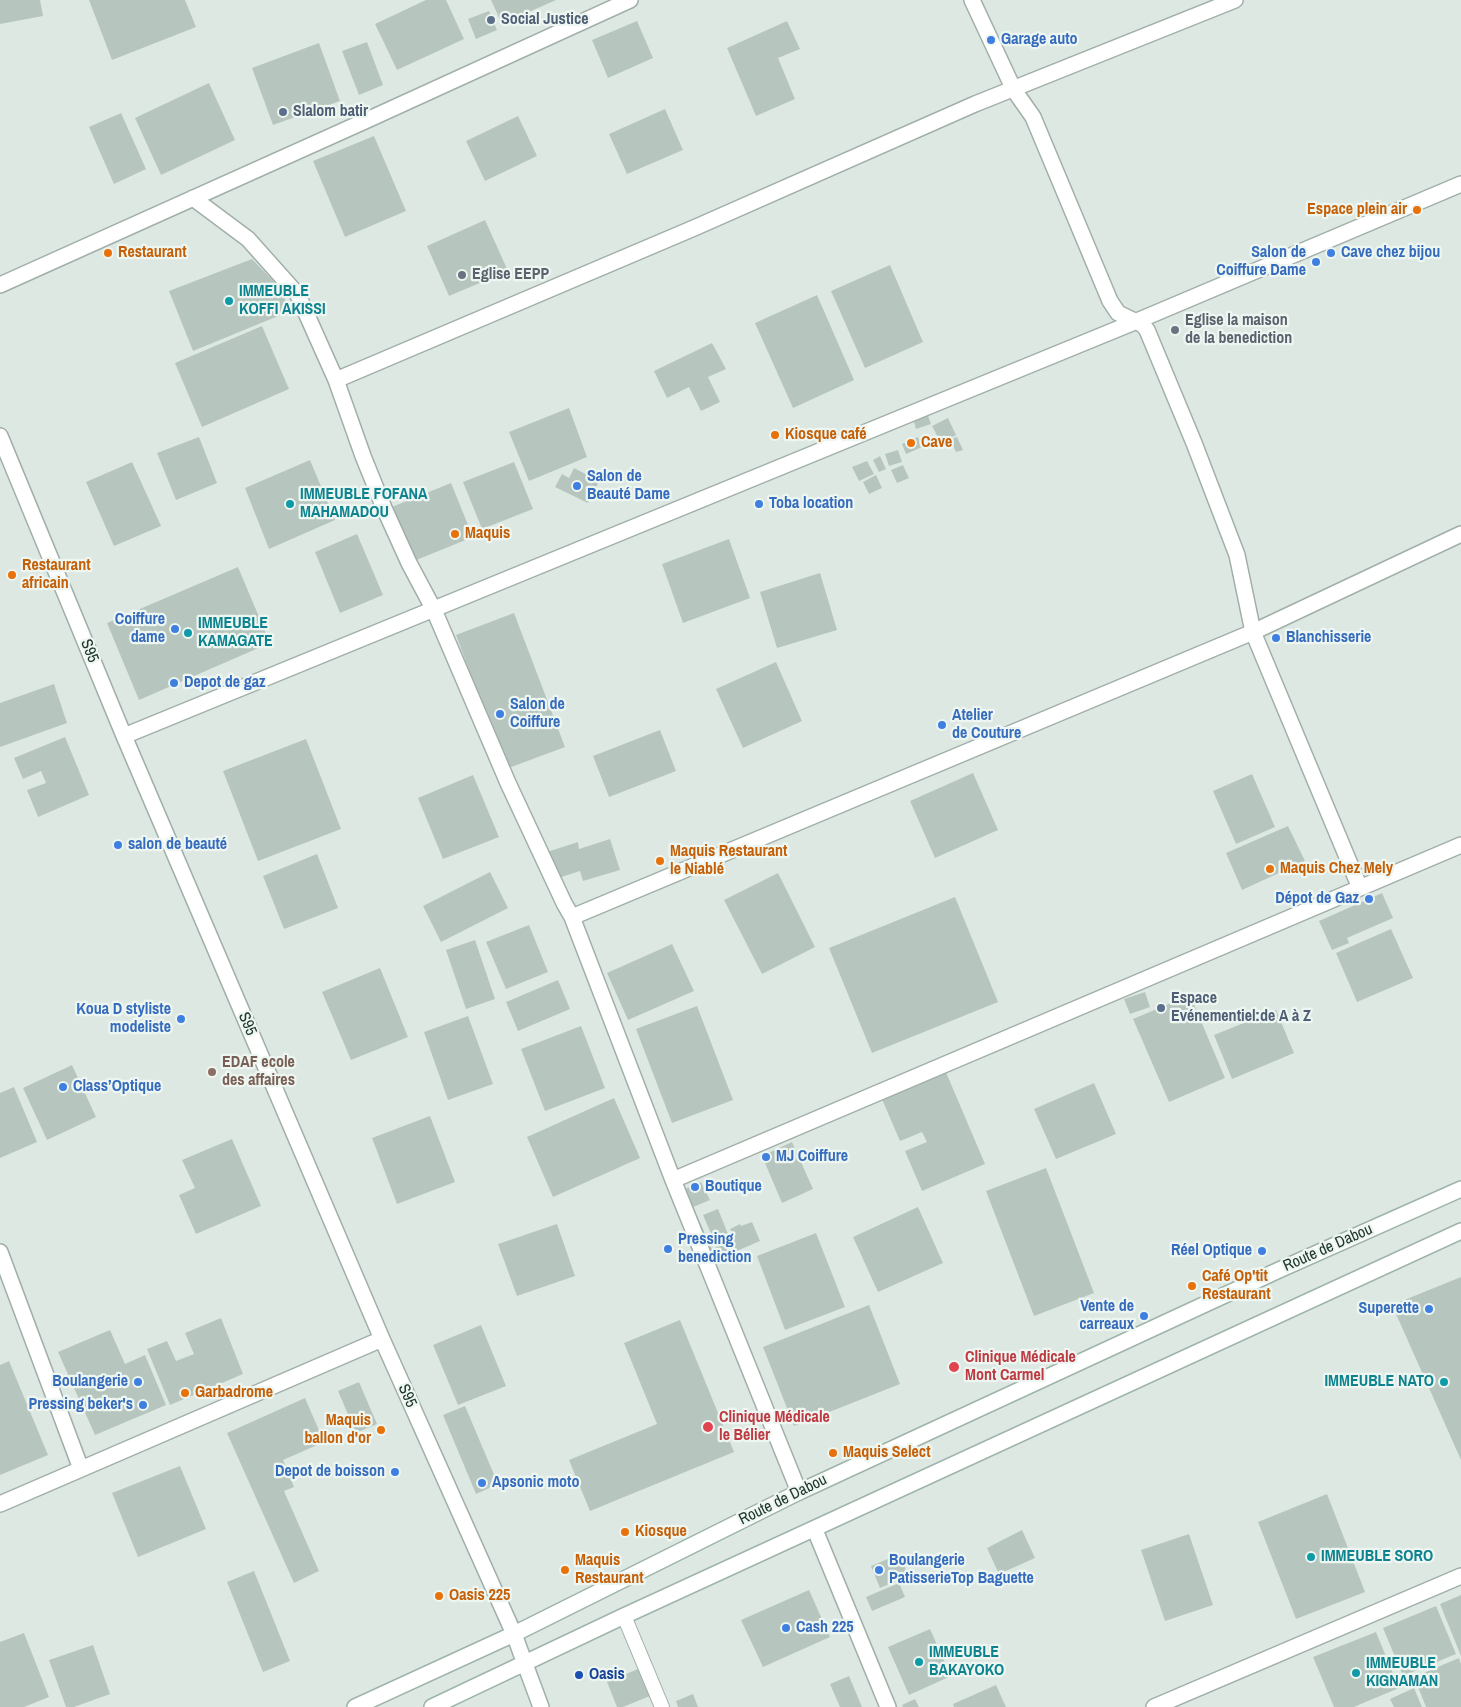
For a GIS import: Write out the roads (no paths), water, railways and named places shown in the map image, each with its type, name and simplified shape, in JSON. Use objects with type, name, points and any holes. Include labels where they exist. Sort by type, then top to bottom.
[{"type":"street","points":[[0,284],[630,0]]},
{"type":"street","points":[[972,0],[1014,90],[1033,117],[1110,301],[1118,313],[1137,321],[1147,330],[1194,442],[1233,547],[1246,594],[1253,632],[1360,888]]},
{"type":"street","points":[[336,380],[694,228],[975,104],[1235,0]]},
{"type":"street","points":[[124,736],[1137,321],[1461,184]]},
{"type":"street","points":[[192,198],[248,239],[298,295],[336,380],[384,508],[409,563],[434,610],[508,783],[572,917],[673,1180],[798,1492]]},
{"type":"street","name":"S95","points":[[0,436],[124,736],[382,1339],[514,1634],[541,1707]]},
{"type":"street","points":[[572,917],[1253,632],[1461,534]]},
{"type":"street","points":[[673,1180],[1461,845]]},
{"type":"street","name":"Route de Dabou","points":[[355,1707],[514,1634],[798,1492],[1279,1270],[1461,1189]]},
{"type":"street","points":[[432,1707],[624,1616],[815,1530],[1461,1231]]},
{"type":"street","points":[[0,1252],[81,1469]]},
{"type":"street","points":[[0,1504],[382,1339]]},
{"type":"street","points":[[815,1530],[888,1707]]},
{"type":"street","points":[[1154,1707],[1461,1576]]},
{"type":"lane","points":[[624,1616],[662,1707]]},
{"type":"place","name":"Social Justice","points":[[491,20]]},
{"type":"place","name":"Garage auto","points":[[991,40]]},
{"type":"place","name":"Slalom batir","points":[[283,112]]},
{"type":"place","name":"Espace plein air","points":[[1417,210]]},
{"type":"place","name":"Restaurant","points":[[108,253]]},
{"type":"place","name":"Cave chez bijou","points":[[1331,253]]},
{"type":"place","name":"Salon de Coiffure Dame","points":[[1316,262]]},
{"type":"place","name":"Eglise EEPP","points":[[462,275]]},
{"type":"place","name":"IMMEUBLE KOFFI AKISSI","points":[[229,301]]},
{"type":"place","name":"Eglise la maison de la benediction","points":[[1175,330]]},
{"type":"place","name":"Kiosque café","points":[[775,435]]},
{"type":"place","name":"Cave","points":[[911,443]]},
{"type":"place","name":"Salon de Beauté Dame","points":[[577,486]]},
{"type":"place","name":"IMMEUBLE FOFANA MAHAMADOU","points":[[290,504]]},
{"type":"place","name":"Toba location","points":[[759,504]]},
{"type":"place","name":"Maquis","points":[[455,534]]},
{"type":"place","name":"Restaurant africain","points":[[12,575]]},
{"type":"place","name":"Coiffure dame","points":[[175,629]]},
{"type":"place","name":"IMMEUBLE KAMAGATE","points":[[188,633]]},
{"type":"place","name":"Blanchisserie","points":[[1276,638]]},
{"type":"place","name":"Depot de gaz","points":[[174,683]]},
{"type":"place","name":"Salon de Coiffure","points":[[500,714]]},
{"type":"place","name":"Atelier de Couture","points":[[942,725]]},
{"type":"place","name":"salon de beauté","points":[[118,845]]},
{"type":"place","name":"Maquis Restaurant le Niablé","points":[[660,861]]},
{"type":"place","name":"Maquis Chez Mely","points":[[1270,869]]},
{"type":"place","name":"Dépot de Gaz","points":[[1369,899]]},
{"type":"place","name":"Espace Evénementiel:de A à Z","points":[[1161,1008]]},
{"type":"place","name":"Koua D styliste modeliste","points":[[181,1019]]},
{"type":"place","name":"EDAF ecole des affaires","points":[[212,1072]]},
{"type":"place","name":"Class’Optique","points":[[63,1087]]},
{"type":"place","name":"MJ Coiffure","points":[[766,1157]]},
{"type":"place","name":"Boutique","points":[[695,1187]]},
{"type":"place","name":"Pressing benediction","points":[[668,1249]]},
{"type":"place","name":"Réel Optique","points":[[1262,1251]]},
{"type":"place","name":"Café Op'tit Restaurant","points":[[1192,1286]]},
{"type":"place","name":"Superette","points":[[1429,1309]]},
{"type":"place","name":"Vente de carreaux","points":[[1144,1316]]},
{"type":"place","name":"Clinique Médicale Mont Carmel","points":[[954,1367]]},
{"type":"place","name":"Boulangerie","points":[[138,1382]]},
{"type":"place","name":"IMMEUBLE NATO","points":[[1444,1382]]},
{"type":"place","name":"Garbadrome","points":[[185,1393]]},
{"type":"place","name":"Pressing beker's","points":[[143,1405]]},
{"type":"place","name":"Clinique Médicale le Bélier","points":[[708,1427]]},
{"type":"place","name":"Maquis ballon d'or","points":[[381,1430]]},
{"type":"place","name":"Maquis Select","points":[[833,1453]]},
{"type":"place","name":"Depot de boisson","points":[[395,1472]]},
{"type":"place","name":"Apsonic moto","points":[[482,1483]]},
{"type":"place","name":"Kiosque","points":[[625,1532]]},
{"type":"place","name":"IMMEUBLE SORO","points":[[1311,1557]]},
{"type":"place","name":"Maquis Restaurant","points":[[565,1570]]},
{"type":"place","name":"Boulangerie PatisserieTop Baguette","points":[[879,1570]]},
{"type":"place","name":"Oasis 225","points":[[439,1596]]},
{"type":"place","name":"Cash 225","points":[[786,1628]]},
{"type":"place","name":"IMMEUBLE BAKAYOKO","points":[[919,1662]]},
{"type":"place","name":"IMMEUBLE KIGNAMAN","points":[[1356,1673]]},
{"type":"place","name":"Oasis","points":[[579,1675]]}]
